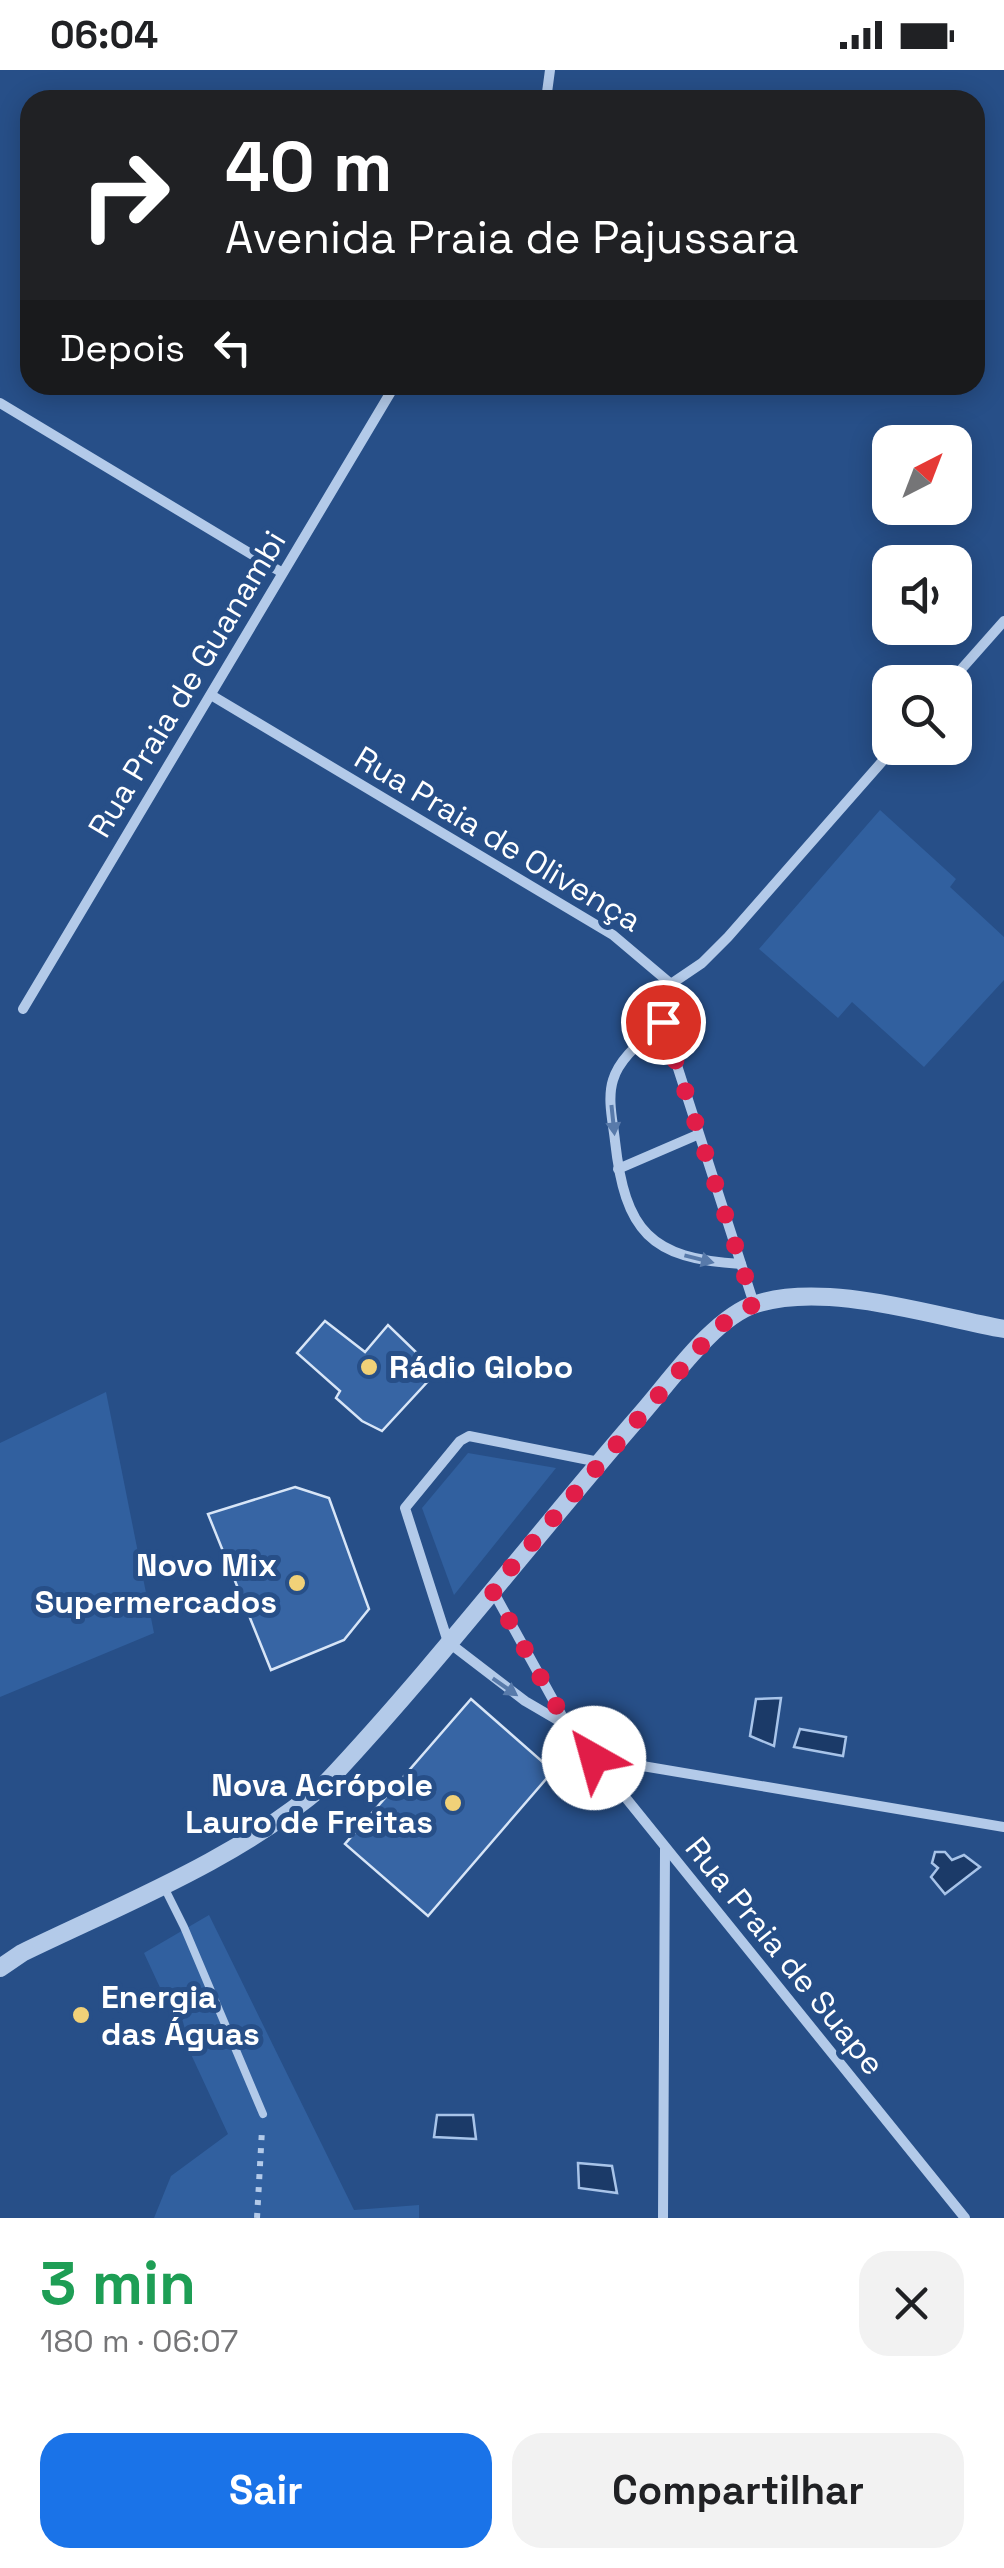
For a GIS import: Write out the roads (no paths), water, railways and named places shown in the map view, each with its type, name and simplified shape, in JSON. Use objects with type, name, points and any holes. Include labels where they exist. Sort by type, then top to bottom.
[{"type":"street","name":"Rua Praia de Guanambi","points":[[22,1009],[390,395]]},
{"type":"street","points":[[0,403],[281,572]]},
{"type":"street","points":[[965,665],[1004,622]]},
{"type":"street","name":"Rua Praia de Olivença","points":[[211,696],[613,934],[671,984]]},
{"type":"street","points":[[754,1304],[663,1022],[671,984],[702,963],[728,937],[879,765]]},
{"type":"street","points":[[663,1022],[622,1061],[613,1078],[610,1097],[618,1169],[628,1206],[640,1228],[659,1247],[709,1262],[740,1264]]},
{"type":"street","points":[[618,1169],[697,1135]]},
{"type":"street","points":[[0,1968],[22,1953],[248,1842],[292,1813],[355,1752],[712,1334],[754,1304],[800,1296],[844,1299],[1004,1329]]},
{"type":"street","points":[[448,1642],[406,1520],[405,1508],[411,1497],[460,1440],[469,1436],[599,1462]]},
{"type":"street","name":"Rua Praia de Suape","points":[[492,1590],[567,1725],[965,2218]]},
{"type":"street","name":"Rua Praia de Suape","points":[[448,1642],[512,1692],[567,1725]]},
{"type":"street","points":[[594,1758],[1004,1827]]},
{"type":"street","points":[[663,2218],[665,1848]]},
{"type":"lane","points":[[162,1884],[263,2114]]},
{"type":"place","name":"Rádio Globo","points":[[369,1367]]},
{"type":"place","name":"Novo Mix Supermercados","points":[[297,1583]]},
{"type":"place","name":"Nova Acrópole Lauro de Freitas","points":[[453,1803]]},
{"type":"place","name":"Energia das Águas","points":[[81,2015]]}]
